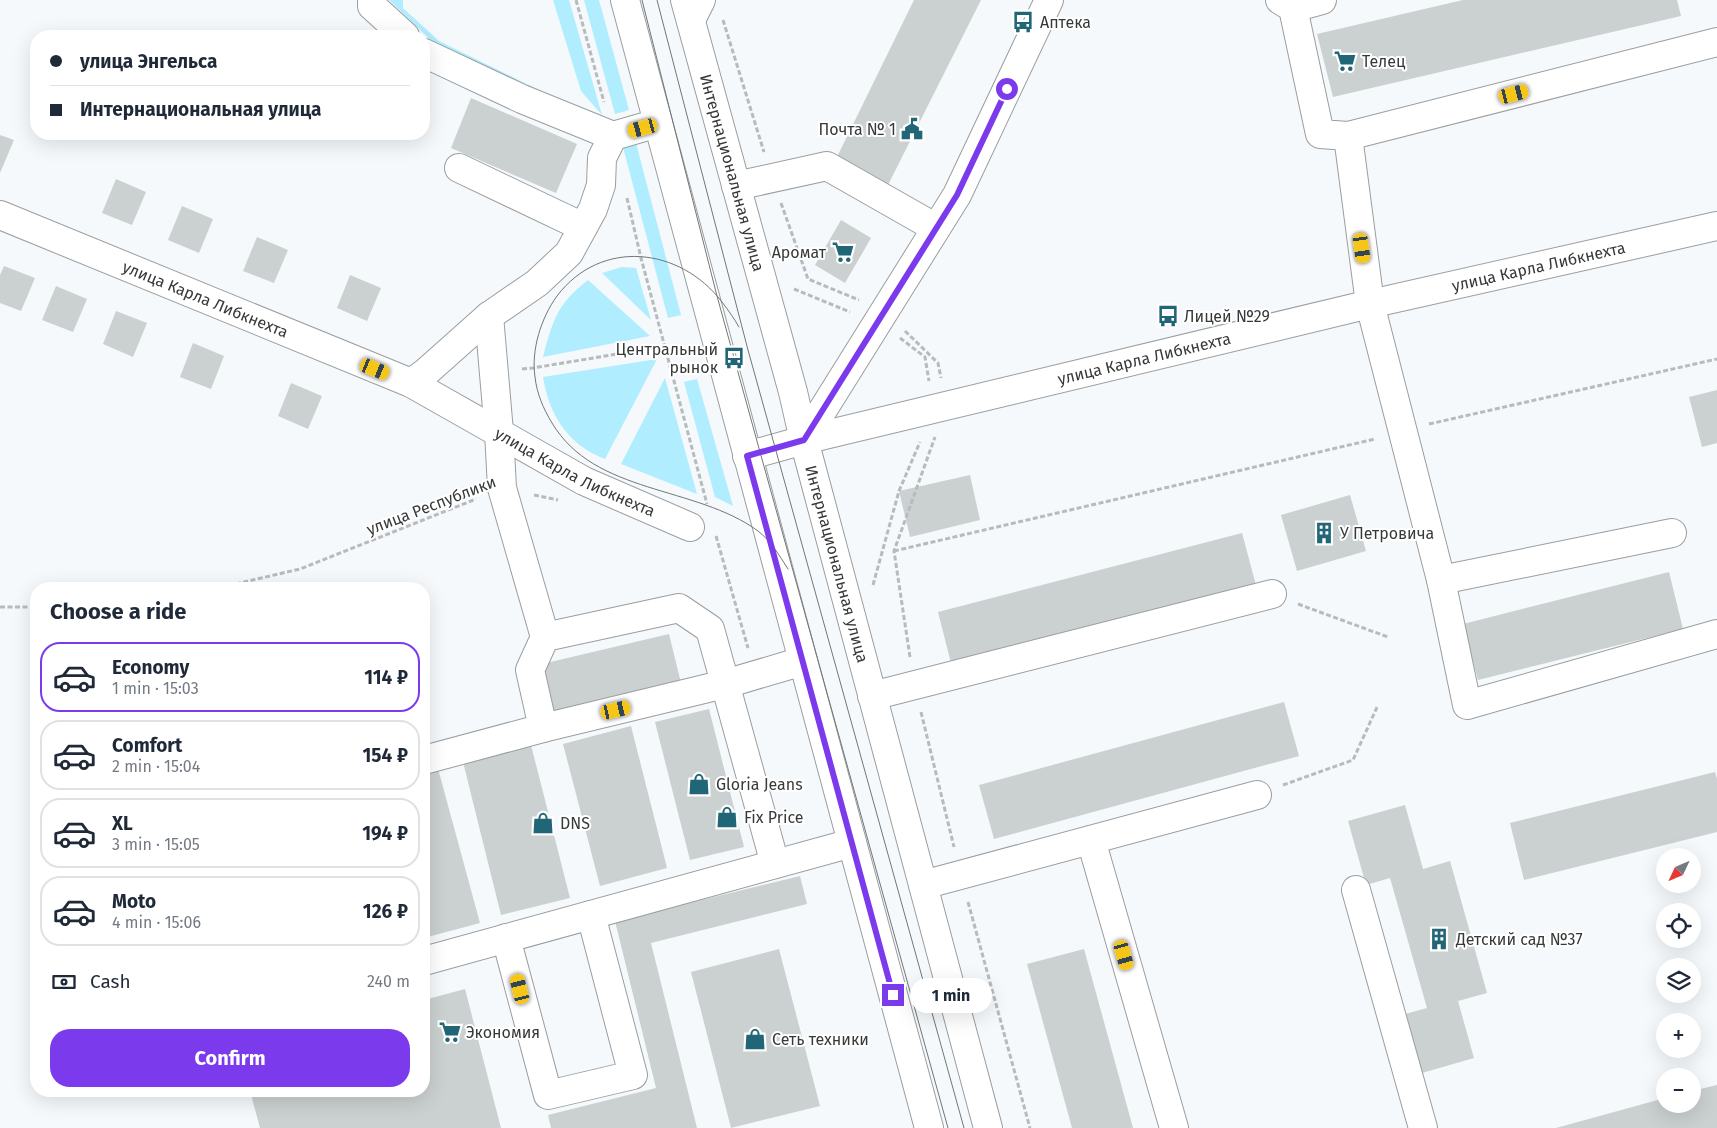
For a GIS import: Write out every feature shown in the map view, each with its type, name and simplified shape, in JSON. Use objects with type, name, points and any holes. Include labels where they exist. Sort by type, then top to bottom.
[{"type":"main road","points":[[372,0],[372,6],[399,30]]},
{"type":"main road","points":[[625,0],[929,1128]]},
{"type":"main road","points":[[804,440],[957,195],[1049,0]]},
{"type":"main road","points":[[1322,0],[1286,4],[1320,134],[1348,136],[1717,42]]},
{"type":"main road","name":"Интернациональная улица","points":[[692,7],[736,186],[988,1128]]},
{"type":"main road","points":[[430,56],[522,99],[613,136],[658,123]]},
{"type":"main road","points":[[411,383],[425,373],[488,316],[537,283],[569,253],[593,209],[601,185],[602,158],[613,136]]},
{"type":"main road","points":[[1348,136],[1370,304],[1441,580],[1467,705],[1717,634]]},
{"type":"main road","points":[[736,186],[827,166],[936,228]]},
{"type":"main road","points":[[459,168],[584,228]]},
{"type":"main road","name":"улица Карла Либкнехта","points":[[0,215],[411,383],[584,481],[703,531]]},
{"type":"main road","name":"улица Карла Либкнехта","points":[[747,456],[804,440],[1370,304],[1717,226]]},
{"type":"main road","points":[[488,316],[499,432],[502,488],[545,637],[530,670],[543,728]]},
{"type":"main road","points":[[1441,580],[1672,533]]},
{"type":"main road","points":[[872,696],[1272,594]]},
{"type":"main road","points":[[545,637],[679,608],[710,629],[775,864]]},
{"type":"main road","points":[[430,758],[543,728],[725,684],[803,662]]},
{"type":"main road","points":[[923,885],[1257,795]]},
{"type":"main road","points":[[1092,840],[1174,1128]]},
{"type":"main road","points":[[430,959],[852,843]]},
{"type":"main road","points":[[1356,890],[1424,1128]]},
{"type":"main road","points":[[506,938],[548,1096],[633,1076],[591,915]]},
{"type":"path","points":[[576,0],[613,136]]},
{"type":"path","points":[[626,192],[708,506]]},
{"type":"path","points":[[791,287],[853,313],[882,316],[938,363],[940,408],[894,551],[915,685],[961,875],[1030,1128]]},
{"type":"path","points":[[871,593],[899,491],[940,408],[925,357],[882,316]]},
{"type":"path","points":[[493,370],[534,368],[665,346]]},
{"type":"path","points":[[894,551],[1380,438],[1402,430],[1717,359]]},
{"type":"path","name":"улица Республики","points":[[243,582],[300,568],[502,488],[559,500]]},
{"type":"path","points":[[703,531],[756,675]]},
{"type":"path","points":[[1272,594],[1388,637]]},
{"type":"path","points":[[0,607],[30,607]]},
{"type":"path","points":[[1257,795],[1353,760],[1378,705]]},
{"type":"shaded area","points":[[389,0],[403,0],[403,8],[427,30],[420,30]]},
{"type":"shaded area","points":[[553,0],[569,0],[602,115],[581,91]]},
{"type":"shaded area","points":[[584,0],[599,0],[629,110],[615,114]]},
{"type":"shaded area","points":[[430,33],[439,41],[549,95],[547,100],[437,46],[430,39]]},
{"type":"shaded area","points":[[636,143],[681,315],[668,318],[623,147]]},
{"type":"shaded area","points":[[622,267],[636,268],[651,320],[602,273]]},
{"type":"shaded area","points":[[588,280],[650,336],[543,357],[553,323],[563,305]]},
{"type":"shaded area","points":[[657,359],[605,459],[581,446],[562,427],[555,416],[543,377]]},
{"type":"shaded area","points":[[665,378],[697,494],[621,464]]},
{"type":"shaded area","points":[[697,379],[733,506],[715,497],[684,382]]},
{"type":"building","points":[[914,0],[981,0],[888,185],[836,159]]},
{"type":"building","points":[[1463,0],[1677,0],[1681,16],[1333,97],[1317,34]]},
{"type":"building","points":[[471,98],[577,144],[556,193],[451,148]]},
{"type":"building","points":[[0,135],[14,140],[0,173]]},
{"type":"building","points":[[116,179],[146,192],[132,225],[102,213]]},
{"type":"building","points":[[182,206],[213,219],[199,253],[168,240]]},
{"type":"building","name":"Аромат","points":[[841,220],[871,238],[845,283],[815,265]]},
{"type":"building","points":[[257,237],[288,250],[274,283],[243,271]]},
{"type":"building","points":[[4,266],[35,278],[21,311],[0,303],[0,275]]},
{"type":"building","points":[[350,275],[381,288],[367,321],[337,308]]},
{"type":"building","points":[[56,286],[87,299],[73,332],[42,320]]},
{"type":"building","points":[[116,311],[147,323],[133,357],[103,344]]},
{"type":"building","points":[[193,343],[224,356],[211,389],[180,377]]},
{"type":"building","points":[[291,383],[322,396],[308,429],[278,416]]},
{"type":"building","points":[[1717,390],[1717,443],[1702,447],[1689,397]]},
{"type":"building","points":[[970,475],[980,520],[910,537],[899,491]]},
{"type":"building","name":"У Петровича","points":[[1350,495],[1366,551],[1297,571],[1281,515]]},
{"type":"building","points":[[1242,533],[1257,589],[952,667],[938,612]]},
{"type":"building","points":[[1669,572],[1683,629],[1478,680],[1463,624]]},
{"type":"building","points":[[669,634],[681,683],[553,713],[542,664]]},
{"type":"building","points":[[1284,702],[1299,756],[994,839],[979,785]]},
{"type":"building","name":"Gloria Jeans","points":[[709,709],[744,847],[690,860],[655,722]]},
{"type":"building","points":[[631,726],[667,868],[600,886],[563,744]]},
{"type":"building","points":[[531,745],[570,898],[501,915],[463,762]]},
{"type":"building","points":[[437,765],[480,923],[430,936],[430,767]]},
{"type":"building","points":[[1715,772],[1717,779],[1717,832],[1524,880],[1510,823]]},
{"type":"building","name":"Детский сад №37","points":[[1405,805],[1423,869],[1450,861],[1487,993],[1458,1001],[1474,1058],[1415,1075],[1398,1016],[1427,1008],[1390,878],[1366,885],[1348,821]]},
{"type":"building","points":[[800,876],[807,904],[651,943],[697,1128],[551,1128],[548,1115],[656,1088],[615,921]]},
{"type":"building","name":"Сеть техники","points":[[779,949],[820,1106],[731,1128],[691,972]]},
{"type":"building","points":[[1084,949],[1133,1128],[1072,1128],[1027,964]]},
{"type":"building","name":"Экономия","points":[[465,989],[501,1128],[260,1128],[252,1097],[430,1097],[430,998]]},
{"type":"building","points":[[1717,1085],[1717,1128],[1556,1128],[1656,1100],[1656,1113],[1701,1113],[1701,1089]]},
{"type":"tram line","points":[[642,0],[717,296],[948,1128]]},
{"type":"tram line","points":[[657,0],[748,350],[964,1128]]},
{"type":"tram line","points":[[739,327],[722,302],[705,284],[685,270],[663,261],[640,257],[617,258],[595,265],[575,277],[551,305],[538,335],[534,356],[537,389],[552,423],[571,446],[593,464],[619,477],[733,516],[763,535],[788,569]]},
{"type":"place","name":"Аптека","points":[[1023,22]]},
{"type":"place","name":"Телец","points":[[1345,61]]},
{"type":"place","name":"Почта № 1","points":[[912,129]]},
{"type":"place","name":"Аромат","points":[[843,252]]},
{"type":"place","name":"Лицей №29","points":[[1168,316]]},
{"type":"place","name":"Центральный рынок","points":[[734,358]]},
{"type":"place","name":"У Петровича","points":[[1324,533]]},
{"type":"place","name":"Gloria Jeans","points":[[699,784]]},
{"type":"place","name":"Fix Price","points":[[727,817]]},
{"type":"place","name":"DNS","points":[[543,823]]},
{"type":"place","name":"Детский сад №37","points":[[1439,939]]},
{"type":"place","name":"Экономия","points":[[450,1032]]},
{"type":"place","name":"Сеть техники","points":[[755,1039]]},
{"type":"route","points":[[893,995],[747,456],[804,440],[957,195],[1007,89]]}]
